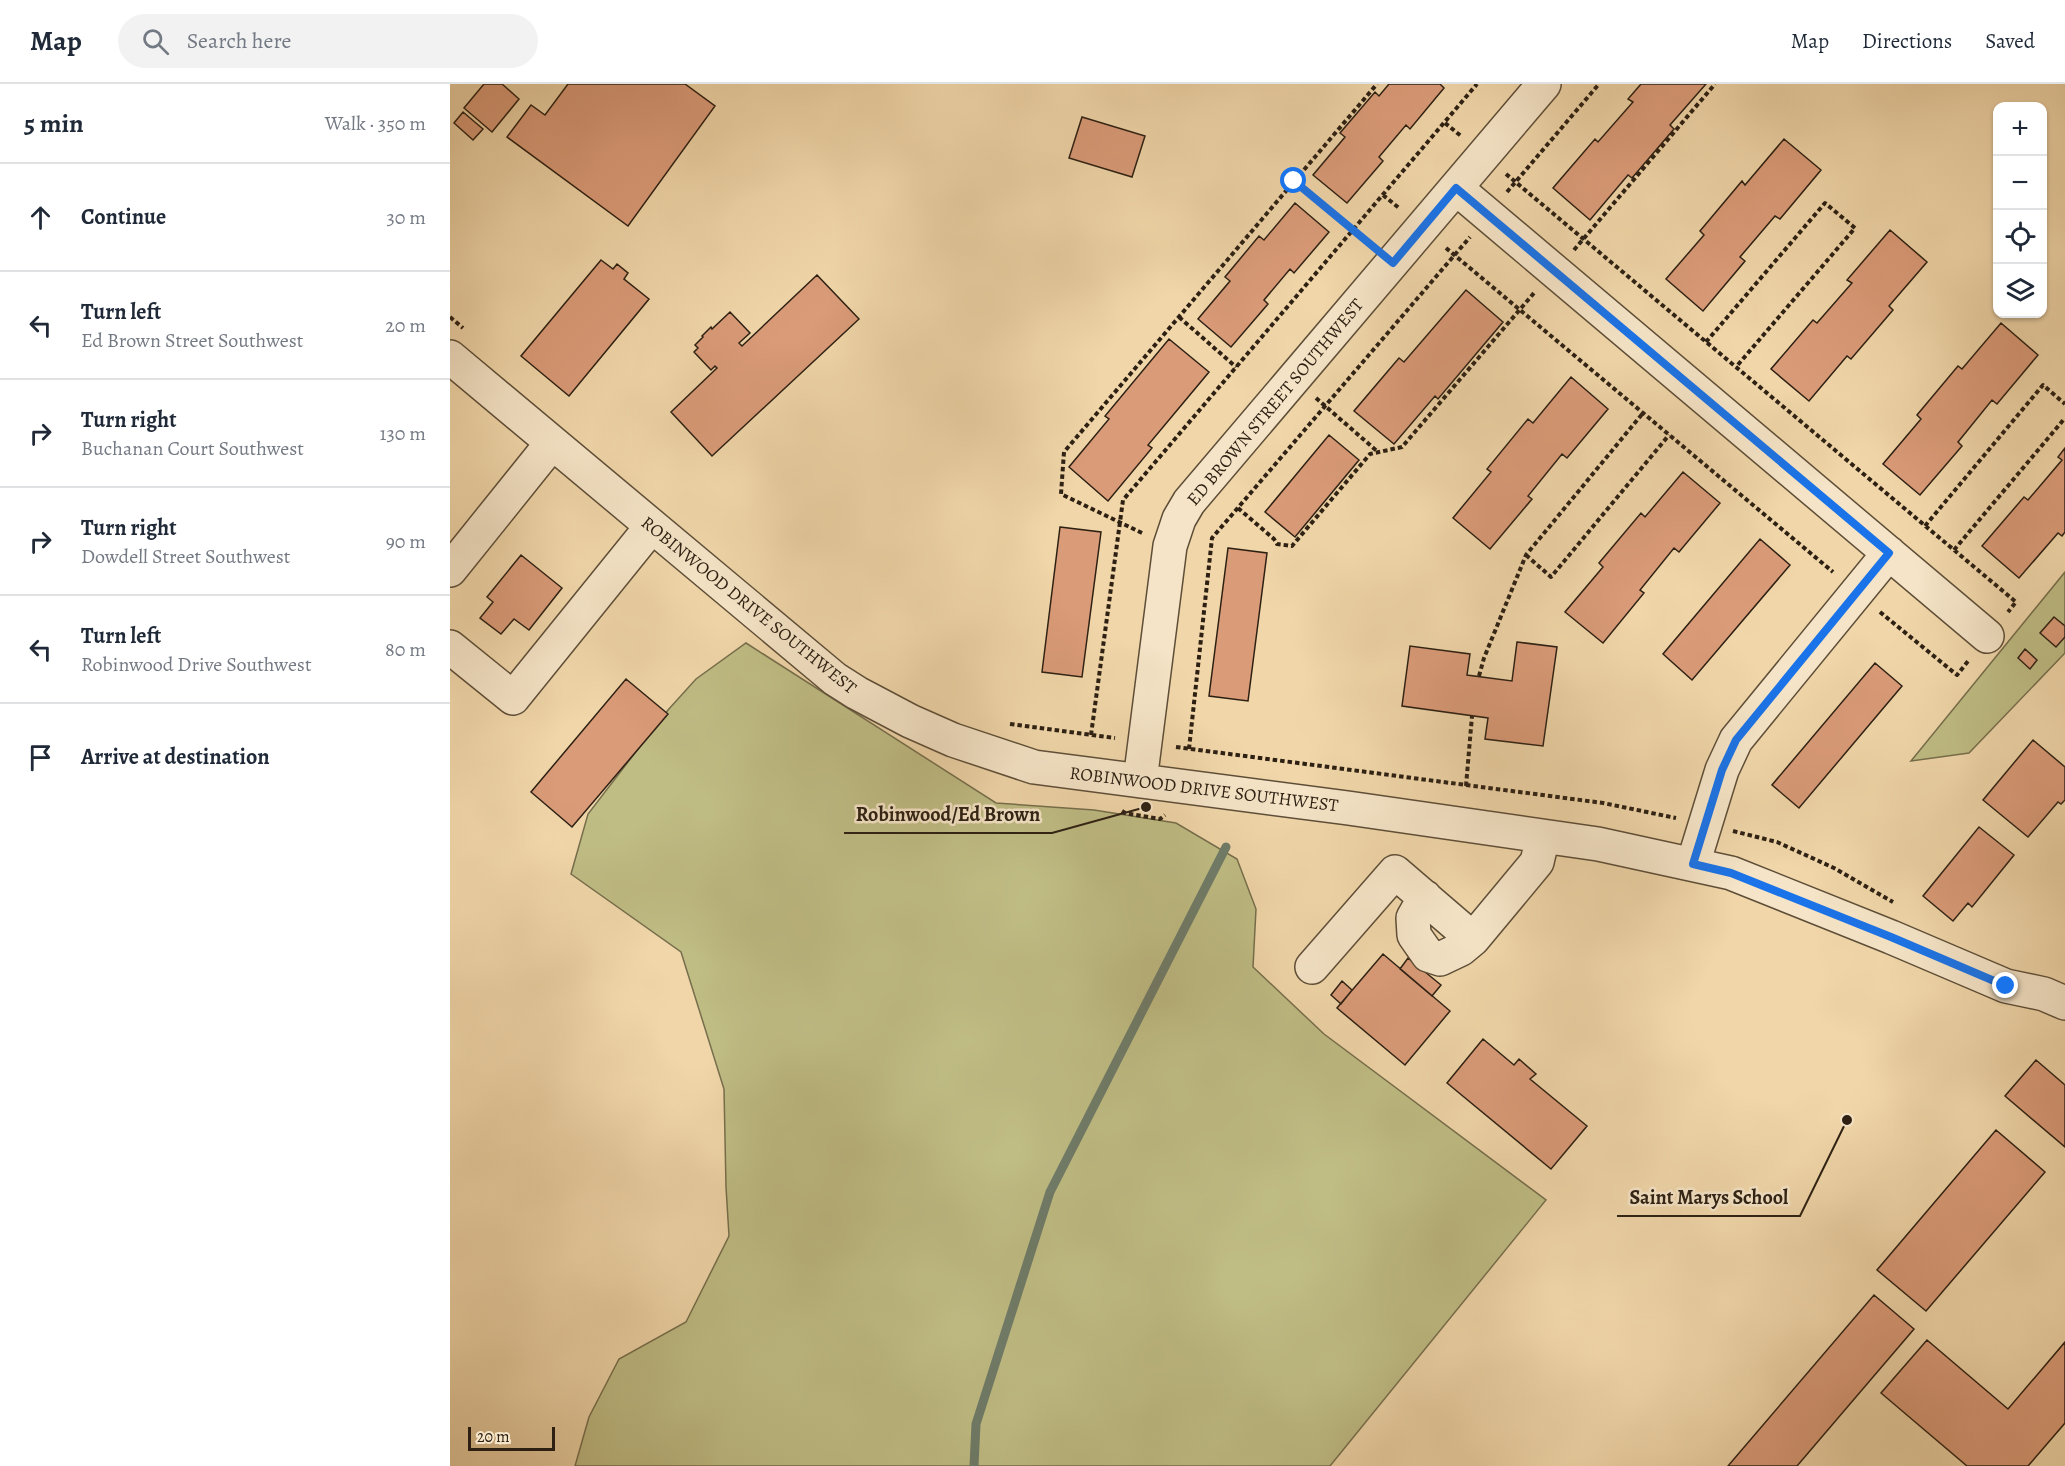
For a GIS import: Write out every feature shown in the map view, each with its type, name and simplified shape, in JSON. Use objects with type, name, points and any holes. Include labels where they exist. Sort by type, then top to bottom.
[{"type":"street","name":"ED BROWN STREET SOUTHWEST","points":[[1140,781],[1170,546],[1179,519],[1189,502],[1544,84]]},
{"type":"street","points":[[1456,188],[1987,636]]},
{"type":"street","name":"ROBINWOOD DRIVE SOUTHWEST","points":[[458,360],[552,443],[835,679],[910,721],[952,740],[1034,767],[1598,844],[1693,864],[1731,873],[2006,986],[2044,994],[2065,1003]]},
{"type":"street","points":[[450,570],[552,443]]},
{"type":"street","points":[[450,647],[513,698],[652,526]]},
{"type":"street","points":[[1693,864],[1722,770],[1736,740],[1889,553]]},
{"type":"street","points":[[1312,967],[1395,872],[1425,897],[1413,918],[1414,935],[1428,956],[1440,959],[1461,949],[1473,939],[1537,862],[1543,836]]},
{"type":"path","points":[[1209,561],[1170,546],[1061,494],[1065,452],[1377,84]]},
{"type":"path","points":[[1189,749],[1212,538],[1599,84]]},
{"type":"path","points":[[1238,508],[1277,544],[1292,546],[1370,454],[1402,447],[1715,84]]},
{"type":"path","points":[[1294,181],[1393,263]]},
{"type":"path","points":[[1706,342],[1825,203],[1855,228],[1736,367]]},
{"type":"path","points":[[450,317],[458,360]]},
{"type":"path","points":[[1179,317],[1236,367]]},
{"type":"path","points":[[1294,378],[1379,453]]},
{"type":"path","points":[[1925,526],[2043,385],[2065,404]]},
{"type":"path","points":[[1479,676],[1484,658],[1526,555],[1643,413]]},
{"type":"path","points":[[1954,550],[2065,418]]},
{"type":"path","points":[[1526,555],[1551,577],[1669,435]]},
{"type":"path","points":[[1466,786],[1472,716]]},
{"type":"path","points":[[1001,723],[1603,803],[1705,824],[1777,842],[1834,868],[1903,908]]},
{"type":"shaded area","points":[[2065,572],[2065,653],[1969,753],[1911,761]]},
{"type":"shaded area","points":[[746,643],[996,803],[1094,810],[1176,823],[1237,859],[1256,909],[1253,967],[1324,1034],[1546,1200],[1330,1466],[575,1466],[589,1417],[619,1359],[686,1322],[729,1236],[724,1089],[681,952],[571,874],[588,814],[668,710],[696,679]]},
{"type":"building","points":[[484,84],[502,84],[519,99],[492,132],[464,108]]},
{"type":"building","points":[[568,84],[685,84],[715,106],[628,226],[507,137],[531,105],[545,115]]},
{"type":"building","points":[[1389,84],[1440,84],[1444,88],[1410,129],[1406,125],[1379,157],[1383,161],[1347,203],[1313,175],[1345,137],[1340,133],[1375,92],[1379,96]]},
{"type":"building","points":[[1641,84],[1706,84],[1670,125],[1674,129],[1632,178],[1628,175],[1590,220],[1553,188],[1595,139],[1598,142],[1633,102],[1628,99]]},
{"type":"building","points":[[463,112],[483,129],[473,140],[454,123]]},
{"type":"building","points":[[1082,117],[1145,136],[1132,177],[1069,158]]},
{"type":"building","points":[[1784,139],[1821,170],[1780,219],[1775,216],[1740,257],[1745,261],[1703,311],[1666,279],[1704,235],[1700,231],[1742,181],[1745,185]]},
{"type":"building","points":[[1295,203],[1329,232],[1294,273],[1290,269],[1264,300],[1268,304],[1231,347],[1198,319],[1230,281],[1225,277],[1259,236],[1264,240]]},
{"type":"building","points":[[1890,230],[1927,262],[1889,306],[1893,310],[1851,359],[1847,356],[1809,401],[1771,369],[1813,320],[1817,323],[1852,283],[1847,280]]},
{"type":"building","points":[[601,260],[613,269],[617,264],[628,273],[624,279],[649,299],[569,396],[521,356]]},
{"type":"building","points":[[817,275],[859,319],[712,456],[671,412],[717,368],[715,366],[711,370],[694,352],[698,348],[695,345],[711,327],[712,329],[730,312],[750,333],[739,343],[742,346]]},
{"type":"building","points":[[1466,290],[1503,322],[1438,399],[1435,396],[1394,444],[1354,411],[1399,358],[1404,362]]},
{"type":"building","points":[[2001,323],[2038,355],[1997,404],[1992,400],[1958,442],[1962,446],[1920,495],[1883,464],[1921,419],[1917,415],[1958,366],[1962,369]]},
{"type":"building","points":[[1169,339],[1209,372],[1148,445],[1152,448],[1108,501],[1069,467],[1109,419],[1105,416]]},
{"type":"building","points":[[1571,377],[1608,409],[1567,458],[1562,454],[1528,496],[1532,499],[1490,549],[1453,518],[1491,472],[1487,469],[1528,419],[1533,423]]},
{"type":"building","points":[[1329,435],[1359,460],[1295,537],[1265,512]]},
{"type":"building","points":[[2065,448],[2065,532],[2062,536],[2058,533],[2019,578],[1982,546],[2024,497],[2028,500],[2062,460],[2058,457]]},
{"type":"building","points":[[1683,472],[1720,503],[1679,552],[1674,548],[1640,590],[1644,593],[1603,643],[1565,612],[1603,567],[1599,563],[1641,513],[1645,517]]},
{"type":"building","points":[[1060,527],[1101,532],[1082,677],[1042,672]]},
{"type":"building","points":[[1760,539],[1790,565],[1692,680],[1663,654]]},
{"type":"building","points":[[1228,548],[1267,553],[1248,701],[1209,696]]},
{"type":"building","points":[[521,555],[562,588],[529,630],[514,619],[501,634],[480,618],[493,602],[487,597]]},
{"type":"building","points":[[2054,617],[2065,626],[2065,637],[2056,647],[2040,633]]},
{"type":"building","points":[[1517,642],[1557,647],[1543,746],[1485,739],[1488,718],[1402,706],[1410,646],[1470,654],[1467,675],[1512,681]]},
{"type":"building","points":[[2025,649],[2037,660],[2030,669],[2018,658]]},
{"type":"building","points":[[1875,663],[1902,686],[1799,808],[1772,785]]},
{"type":"building","points":[[626,679],[668,714],[572,827],[531,792]]},
{"type":"building","points":[[2033,740],[2065,767],[2065,800],[2061,804],[2058,802],[2028,837],[1983,800]]},
{"type":"building","points":[[1979,827],[2014,855],[1972,907],[1968,903],[1953,921],[1923,896]]},
{"type":"building","points":[[1383,954],[1450,1011],[1405,1065],[1337,1008]]},
{"type":"building","points":[[1408,958],[1441,985],[1432,996],[1400,969]]},
{"type":"building","points":[[1342,981],[1352,990],[1341,1004],[1331,995]]},
{"type":"building","points":[[1483,1039],[1514,1065],[1519,1059],[1536,1074],[1530,1079],[1587,1126],[1551,1169],[1447,1083]]},
{"type":"building","points":[[2036,1060],[2065,1085],[2065,1147],[2005,1096]]},
{"type":"building","points":[[1996,1130],[2045,1172],[1926,1311],[1877,1270]]},
{"type":"building","points":[[1874,1295],[1914,1329],[1797,1466],[1728,1466]]},
{"type":"building","points":[[1927,1340],[2008,1409],[2065,1342],[2065,1423],[2028,1466],[1967,1466],[1881,1393]]},
{"type":"waterway","points":[[974,1466],[976,1424],[1050,1192],[1226,847]]},
{"type":"place","name":"Robinwood/Ed Brown","points":[[1146,807]]},
{"type":"place","name":"Saint Marys School","points":[[1847,1120]]},
{"type":"route","points":[[1294,181],[1393,263],[1456,188],[1889,553],[1736,740],[1722,770],[1693,864],[1731,873],[2006,986]]}]
